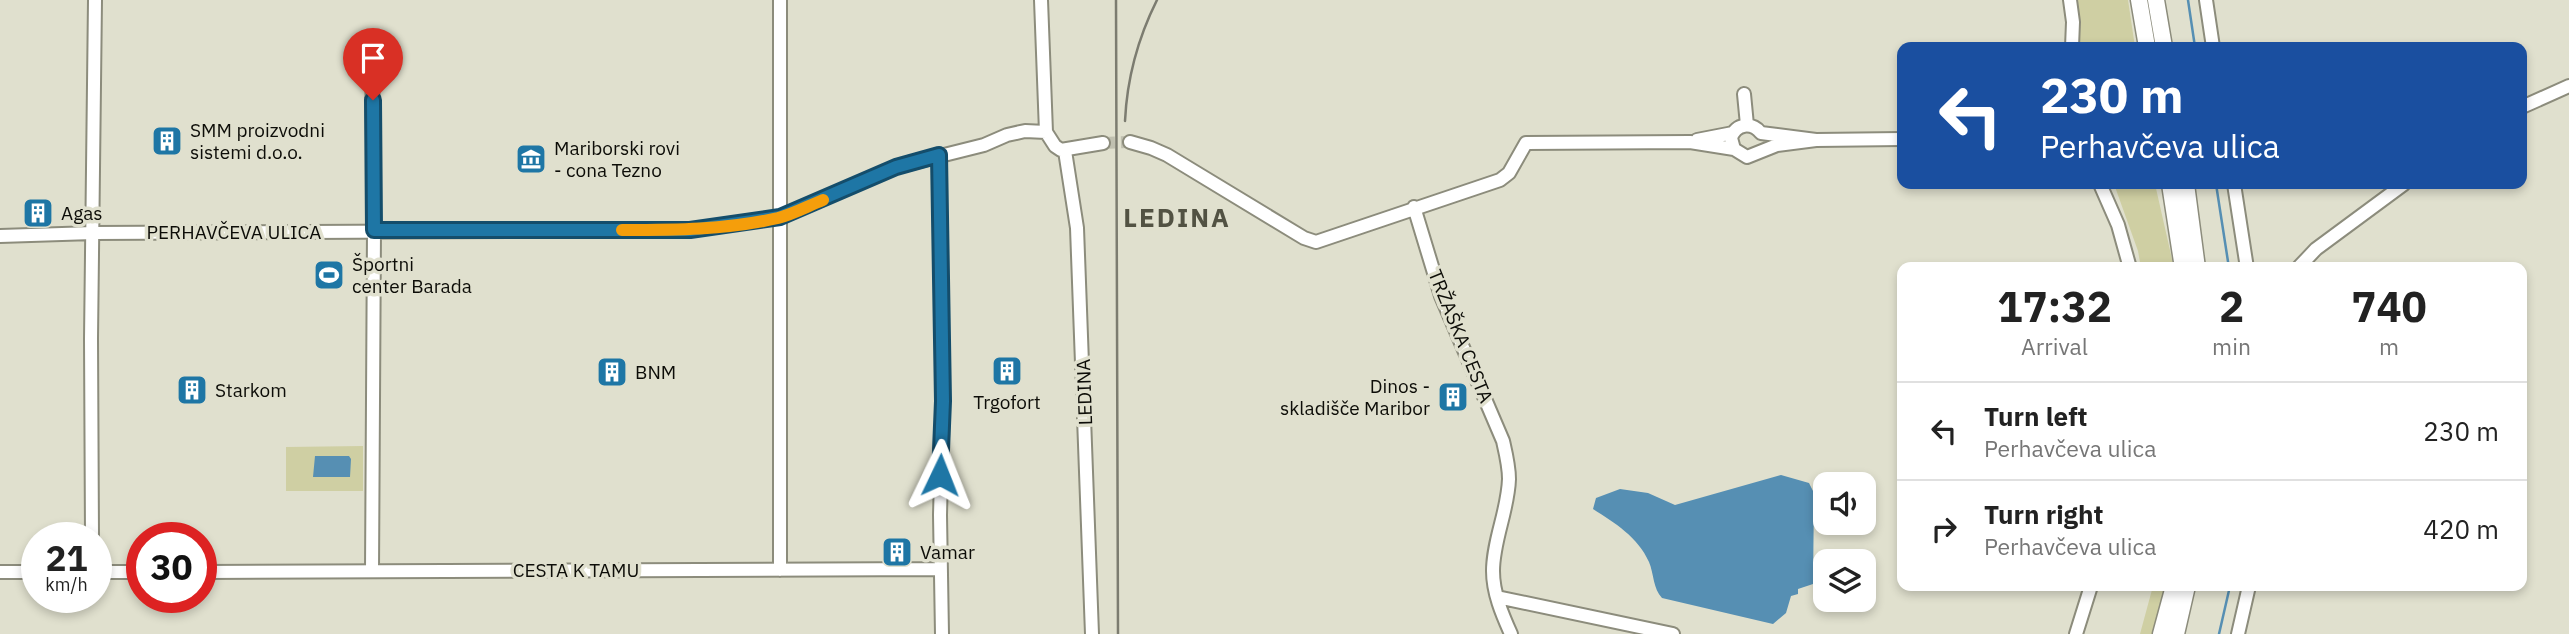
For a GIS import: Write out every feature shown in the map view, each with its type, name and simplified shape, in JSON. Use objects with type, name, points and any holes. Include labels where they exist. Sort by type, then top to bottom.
[{"type":"main road","points":[[2139,0],[2146,42]]},
{"type":"main road","points":[[2156,0],[2163,42]]},
{"type":"main road","points":[[2171,189],[2182,262]]},
{"type":"main road","points":[[2187,189],[2196,262]]},
{"type":"main road","points":[[2161,634],[2173,591]]},
{"type":"main road","points":[[2176,634],[2186,591]]},
{"type":"street","points":[[92,522],[95,0]]},
{"type":"street","points":[[780,0],[780,570]]},
{"type":"street","points":[[1041,0],[1046,132],[1058,148],[1065,151],[1102,144]]},
{"type":"street","points":[[2070,0],[2072,42]]},
{"type":"street","points":[[2206,0],[2212,42]]},
{"type":"street","points":[[372,48],[372,570]]},
{"type":"street","points":[[2527,105],[2569,86]]},
{"type":"street","points":[[1744,94],[1746,125]]},
{"type":"street","points":[[1690,142],[1733,133],[1746,125],[1761,133],[1816,140]]},
{"type":"street","name":"PERHAVČEVA ULICA","points":[[0,236],[374,230],[690,230],[780,217],[896,167],[984,145],[1007,135],[1026,131],[1046,132]]},
{"type":"street","points":[[1733,133],[1734,149]]},
{"type":"street","points":[[1760,150],[1763,142],[1761,133]]},
{"type":"street","points":[[1129,142],[1167,155],[1310,241],[1330,239],[1414,207],[1500,180],[1509,173],[1526,143],[1690,142],[1734,149],[1747,157],[1777,145],[1816,140],[1897,139]]},
{"type":"street","name":"LEDINA","points":[[1065,151],[1077,228],[1092,634]]},
{"type":"street","points":[[939,155],[943,401],[939,569],[942,634]]},
{"type":"street","points":[[2101,189],[2118,225],[2128,262]]},
{"type":"street","points":[[2235,189],[2246,262]]},
{"type":"street","points":[[2304,262],[2316,249],[2397,189]]},
{"type":"street","name":"TRŽAŠKA CESTA","points":[[1414,207],[1441,296],[1499,428],[1508,465],[1505,509],[1494,552],[1493,573],[1497,597],[1511,634]]},
{"type":"street","name":"CESTA K TAMU","points":[[217,572],[939,569]]},
{"type":"street","points":[[0,572],[21,572]]},
{"type":"street","points":[[2076,634],[2089,591]]},
{"type":"street","points":[[2238,634],[2248,591]]},
{"type":"street","points":[[1497,597],[1673,634]]},
{"type":"green space","points":[[2076,0],[2128,0],[2134,42],[2079,42]]},
{"type":"green space","points":[[2116,189],[2156,189],[2173,262],[2140,262]]},
{"type":"green space","points":[[363,446],[363,491],[286,491],[286,447]]},
{"type":"green space","points":[[2152,591],[2167,591],[2156,634],[2140,634]]},
{"type":"water","points":[[315,456],[349,456],[350,477],[313,477]]},
{"type":"water","points":[[1781,475],[1809,483],[1813,491],[1813,584],[1798,589],[1798,594],[1791,596],[1786,613],[1773,624],[1662,598],[1655,586],[1649,562],[1639,545],[1617,525],[1593,509],[1596,498],[1620,489],[1648,493],[1675,505]]},
{"type":"waterway","points":[[2188,0],[2194,42]]},
{"type":"waterway","points":[[2217,189],[2228,262]]},
{"type":"waterway","points":[[2219,634],[2229,591]]},
{"type":"tunnel","points":[[1103,143],[1130,142]]},
{"type":"railway","points":[[1116,0],[1118,634]]},
{"type":"railway","points":[[1125,121],[1128,89],[1135,59],[1157,0]]},
{"type":"slow traffic","points":[[622,230],[722,227],[780,217],[823,200]]},
{"type":"place","name":"SMM proizvodni sistemi d.o.o.","points":[[167,141]]},
{"type":"place","name":"Mariborski rovi - cona Tezno","points":[[531,159]]},
{"type":"place","name":"Agas","points":[[38,213]]},
{"type":"place","name":"Športni center Barada","points":[[329,275]]},
{"type":"place","name":"Trgofort","points":[[1007,371]]},
{"type":"place","name":"BNM","points":[[612,372]]},
{"type":"place","name":"Starkom","points":[[192,390]]},
{"type":"place","name":"Dinos - skladišče Maribor","points":[[1453,397]]},
{"type":"place","name":"Vamar","points":[[897,552]]},
{"type":"district","name":"LEDINA","points":[[1177,218]]},
{"type":"route","points":[[373,100],[374,230],[690,230],[722,227],[780,217],[896,167],[939,155],[943,401],[940,475]]}]
